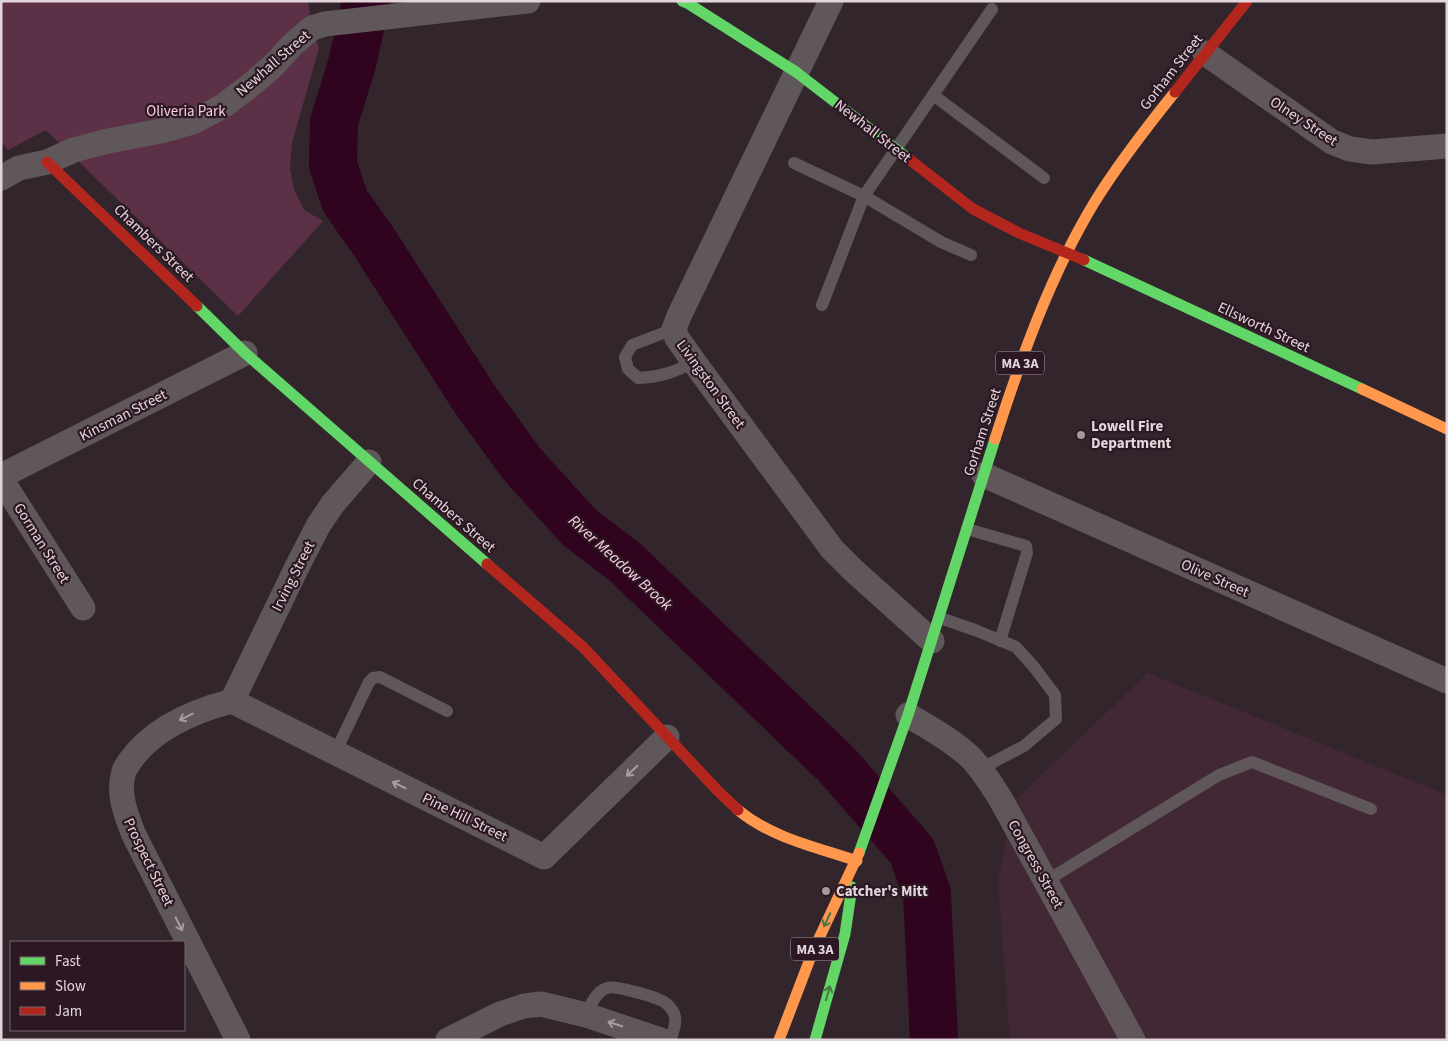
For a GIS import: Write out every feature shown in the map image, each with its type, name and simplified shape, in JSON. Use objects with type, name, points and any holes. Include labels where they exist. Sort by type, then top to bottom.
[{"type":"street","name":"Newhall Street","points":[[1,178],[20,168],[47,162],[74,150],[193,122],[223,106],[252,84],[312,28],[324,24],[394,15],[528,1]]},
{"type":"street","name":"Newhall Street","points":[[682,1],[796,72],[973,209],[1020,233],[1068,252]]},
{"type":"street","name":"Livingston Street","points":[[831,1],[674,329],[677,338],[694,362],[832,549],[853,570],[936,630]]},
{"type":"street","name":"Gorham Street","points":[[779,1040],[826,922],[861,849],[908,715],[1030,337],[1047,294],[1090,209],[1109,178],[1247,1]]},
{"type":"street","name":"Olney Street","points":[[1205,54],[1332,142],[1350,150],[1372,152],[1447,146]]},
{"type":"street","name":"Chambers Street","points":[[47,162],[223,330],[244,353],[583,647],[739,812],[762,827],[856,861]]},
{"type":"street","name":"Ellsworth Street","points":[[1068,252],[1447,429]]},
{"type":"street","name":"Kinsman Street","points":[[1,478],[244,353]]},
{"type":"street","name":"Irving Street","points":[[232,701],[318,526],[332,505],[369,462]]},
{"type":"street","name":"Olive Street","points":[[984,475],[1447,681]]},
{"type":"street","name":"Gorman Street","points":[[1,478],[83,608]]},
{"type":"street","name":"Pine Hill Street","points":[[232,701],[544,857],[667,737]]},
{"type":"street","name":"Prospect Street","points":[[232,701],[186,716],[155,735],[138,750],[124,770],[121,789],[124,811],[134,835],[238,1040]]},
{"type":"street","name":"Congress Street","points":[[908,715],[955,745],[970,758],[988,779],[1133,1040]]},
{"type":"street","name":"Gorham Street","points":[[814,1040],[845,934],[856,861]]},
{"type":"street","points":[[448,1040],[500,1014],[524,1006],[541,1004],[586,1015],[661,1040]]},
{"type":"lane","points":[[822,305],[864,196],[992,9]]},
{"type":"lane","points":[[933,95],[1044,178]]},
{"type":"lane","points":[[794,163],[864,196],[941,242],[971,255]]},
{"type":"lane","points":[[674,329],[632,345],[625,357],[628,369],[638,378],[654,378],[675,372],[694,362]]},
{"type":"lane","points":[[967,528],[1026,546],[1027,552],[1000,641]]},
{"type":"lane","points":[[936,630],[975,630],[1016,648],[1034,667],[1055,695],[1056,719],[1024,746],[980,769]]},
{"type":"lane","points":[[335,753],[369,682],[373,678],[380,677],[447,711]]},
{"type":"lane","points":[[1046,881],[1218,775],[1252,762],[1371,809]]},
{"type":"lane","points":[[586,1015],[593,1001],[605,988],[612,987],[628,990],[661,1000],[672,1009],[676,1019],[671,1040]]},
{"type":"shaded area","points":[[1148,673],[1447,795],[1447,1040],[1010,1040],[998,883],[1012,803]]},
{"type":"green space","name":"Oliveria Park","points":[[1,1],[308,1],[312,28],[319,48],[292,143],[290,169],[294,189],[304,210],[323,221],[238,316],[46,130],[8,150],[1,141]]},
{"type":"waterway","name":"River Meadow Brook","points":[[366,1],[352,64],[334,122],[333,165],[345,201],[374,242],[474,398],[521,463],[579,527],[626,563],[837,765],[912,851],[927,893],[934,1040]]},
{"type":"traffic: fast","points":[[682,1],[796,72],[909,159]]},
{"type":"traffic: fast","points":[[1084,260],[1362,389]]},
{"type":"traffic: fast","points":[[197,306],[245,353],[487,564]]},
{"type":"traffic: fast","points":[[859,853],[908,715],[995,439]]},
{"type":"traffic: fast","points":[[815,1040],[845,934],[852,887]]},
{"type":"traffic: slow","points":[[995,439],[1015,378],[1038,318],[1050,288],[1078,231],[1113,174],[1175,92]]},
{"type":"traffic: slow","points":[[1362,389],[1447,429]]},
{"type":"traffic: slow","points":[[738,810],[751,820],[780,835],[857,861]]},
{"type":"traffic: slow","points":[[779,1040],[813,951],[859,853]]},
{"type":"traffic: jam","points":[[1175,92],[1247,1]]},
{"type":"traffic: jam","points":[[909,159],[973,209],[1019,233],[1084,260]]},
{"type":"traffic: jam","points":[[47,162],[197,306]]},
{"type":"traffic: jam","points":[[487,564],[583,647],[738,810]]},
{"type":"place","name":"Lowell Fire Department","points":[[1081,435]]},
{"type":"place","name":"Catcher's Mitt","points":[[826,891]]}]
